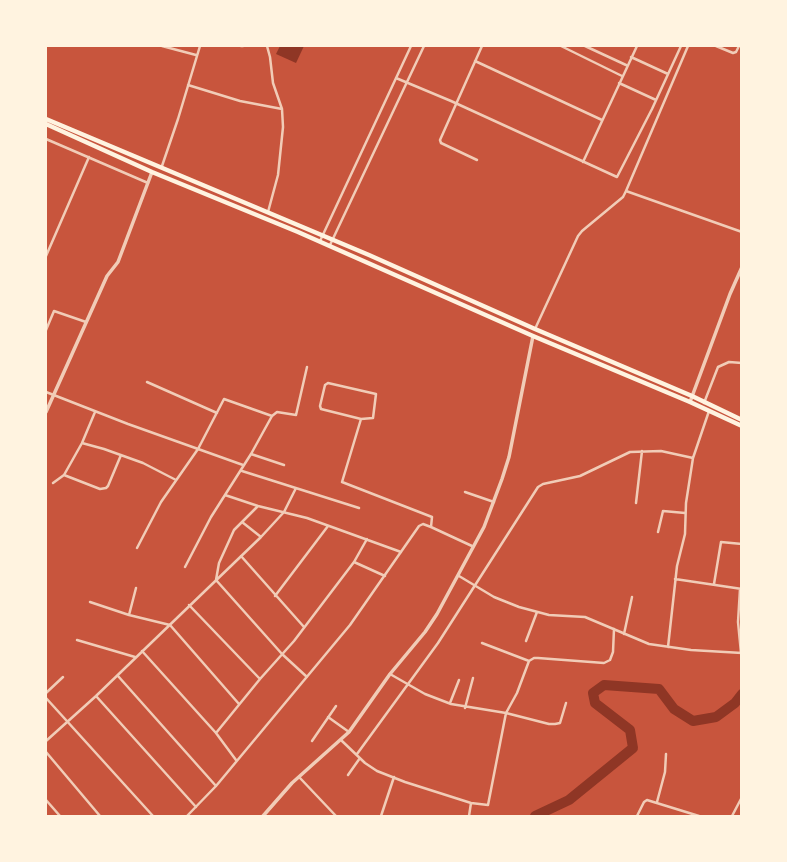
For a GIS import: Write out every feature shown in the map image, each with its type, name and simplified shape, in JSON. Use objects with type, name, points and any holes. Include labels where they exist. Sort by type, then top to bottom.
[{"type":"main road","points":[[46,119],[268,212],[321,239]]},
{"type":"main road","points":[[46,124],[152,172],[331,243],[535,330],[691,399],[741,426]]},
{"type":"main road","points":[[331,243],[533,336],[741,420]]},
{"type":"street","points":[[162,46],[197,55]]},
{"type":"street","points":[[162,168],[200,46]]},
{"type":"street","points":[[267,46],[273,83],[282,110],[283,127],[280,163],[268,212]]},
{"type":"street","points":[[321,239],[411,46]]},
{"type":"street","points":[[331,243],[424,46]]},
{"type":"street","points":[[477,160],[440,142],[440,138],[482,46]]},
{"type":"street","points":[[561,46],[622,76]]},
{"type":"street","points":[[585,46],[627,65]]},
{"type":"street","points":[[583,162],[637,46]]},
{"type":"street","points":[[396,78],[618,177],[681,46]]},
{"type":"street","points":[[535,330],[576,240],[582,231],[620,200],[626,191],[688,46]]},
{"type":"street","points":[[716,46],[733,53],[739,46]]},
{"type":"street","points":[[631,57],[668,74]]},
{"type":"street","points":[[475,61],[602,120]]},
{"type":"street","points":[[619,83],[656,100]]},
{"type":"street","points":[[188,85],[282,110]]},
{"type":"street","points":[[46,139],[148,183]]},
{"type":"street","points":[[46,256],[89,157]]},
{"type":"street","points":[[46,412],[107,276],[118,262],[152,172]]},
{"type":"street","points":[[626,191],[741,232]]},
{"type":"street","points":[[691,399],[741,267]]},
{"type":"street","points":[[46,330],[54,311],[86,322]]},
{"type":"street","points":[[263,817],[288,787],[342,741],[390,674],[432,623],[474,547],[495,502],[509,457],[533,336]]},
{"type":"street","points":[[704,403],[718,367],[729,362],[741,363]]},
{"type":"street","points":[[186,566],[211,517],[272,416],[277,412],[296,415],[307,367]]},
{"type":"street","points":[[147,382],[217,413]]},
{"type":"street","points":[[327,383],[377,395],[373,418],[361,419],[321,409],[327,383]]},
{"type":"street","points":[[46,392],[244,465]]},
{"type":"street","points":[[137,548],[161,502],[198,449],[223,400],[227,399],[272,416]]},
{"type":"street","points":[[668,647],[675,579],[685,534],[692,458],[709,411]]},
{"type":"street","points":[[53,483],[64,475],[95,412]]},
{"type":"street","points":[[361,419],[342,482],[433,517],[431,527]]},
{"type":"street","points":[[82,443],[143,463],[176,480]]},
{"type":"street","points":[[636,503],[642,451]]},
{"type":"street","points":[[348,775],[407,684],[438,643],[538,487],[580,476],[624,453],[661,452],[692,458]]},
{"type":"street","points":[[251,454],[284,465]]},
{"type":"street","points":[[64,475],[100,489],[106,488],[121,455]]},
{"type":"street","points":[[241,471],[359,508]]},
{"type":"street","points":[[46,741],[261,537],[284,512],[296,488]]},
{"type":"street","points":[[465,492],[495,502]]},
{"type":"street","points":[[225,495],[328,526],[401,552]]},
{"type":"street","points":[[216,580],[219,563],[234,530],[258,506]]},
{"type":"street","points":[[658,532],[663,511],[685,513]]},
{"type":"street","points":[[242,522],[261,537]]},
{"type":"street","points":[[187,817],[355,620],[419,526],[423,524],[431,527],[474,547]]},
{"type":"street","points":[[275,596],[328,526]]},
{"type":"street","points":[[216,733],[304,628],[354,562],[367,539]]},
{"type":"street","points":[[714,584],[721,542],[741,544]]},
{"type":"street","points":[[241,556],[304,628]]},
{"type":"street","points":[[354,562],[385,576]]},
{"type":"street","points":[[458,576],[494,597],[537,612],[585,617],[649,644],[741,653],[738,621],[741,589],[675,579]]},
{"type":"street","points":[[216,580],[282,654],[307,677]]},
{"type":"street","points":[[129,615],[136,588]]},
{"type":"street","points":[[624,634],[632,597]]},
{"type":"street","points":[[90,602],[170,625],[240,705]]},
{"type":"street","points":[[189,605],[260,679]]},
{"type":"street","points":[[526,641],[537,612]]},
{"type":"street","points":[[342,741],[370,768],[471,803],[488,805],[506,713],[529,661],[538,658],[604,663],[610,660],[612,655],[614,629]]},
{"type":"street","points":[[77,640],[135,657]]},
{"type":"street","points":[[482,643],[529,661]]},
{"type":"street","points":[[142,651],[216,733],[237,761]]},
{"type":"street","points":[[390,674],[450,704],[506,713],[549,724],[558,724],[562,720],[566,703]]},
{"type":"street","points":[[117,675],[216,786]]},
{"type":"street","points":[[46,693],[63,677]]},
{"type":"street","points":[[465,708],[473,678]]},
{"type":"street","points":[[450,704],[459,680]]},
{"type":"street","points":[[96,696],[196,807]]},
{"type":"street","points":[[46,698],[153,817]]},
{"type":"street","points":[[312,741],[335,706]]},
{"type":"street","points":[[328,717],[349,732]]},
{"type":"street","points":[[46,752],[100,817]]},
{"type":"street","points":[[657,803],[665,772],[666,754]]},
{"type":"street","points":[[299,777],[336,817]]},
{"type":"street","points":[[380,817],[394,777]]},
{"type":"street","points":[[732,817],[741,797]]},
{"type":"street","points":[[46,800],[60,817]]},
{"type":"street","points":[[637,817],[645,801],[699,817]]},
{"type":"street","points":[[470,817],[471,803]]},
{"type":"shaded area","points":[[280,46],[304,46],[296,63],[276,54]]},
{"type":"waterway","points":[[535,816],[569,800],[633,748],[630,730],[595,703],[593,693],[604,685],[659,689],[674,709],[693,721],[716,717],[735,703],[742,694]]}]
